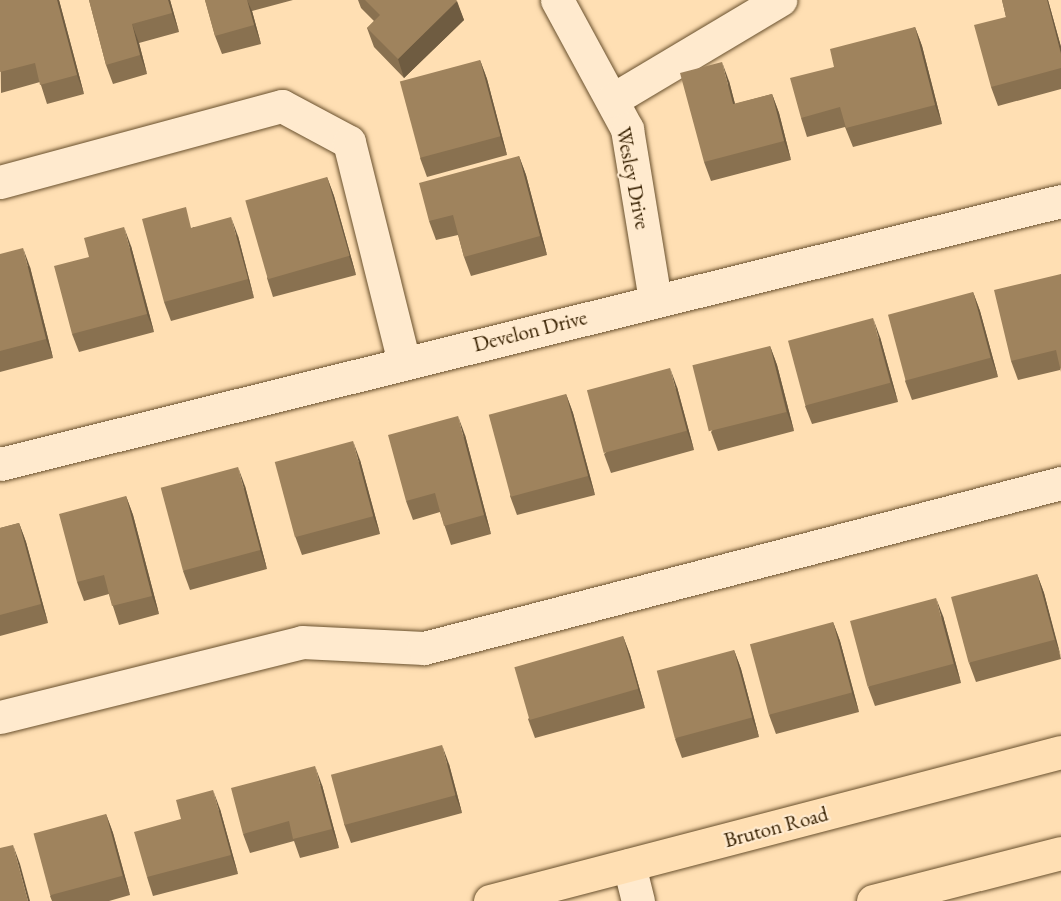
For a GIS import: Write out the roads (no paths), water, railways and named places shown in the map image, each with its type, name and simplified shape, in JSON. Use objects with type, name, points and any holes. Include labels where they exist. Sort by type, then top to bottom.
[{"type":"main road","name":"Bruton Road","points":[[490,901],[1061,752]]},
{"type":"main road","points":[[873,901],[1061,852]]},
{"type":"street","name":"Wesley Drive","points":[[557,0],[627,129],[655,300]]},
{"type":"street","points":[[612,100],[780,0]]},
{"type":"street","points":[[0,182],[282,106],[349,142],[404,363]]},
{"type":"street","name":"Develon Drive","points":[[0,464],[1061,201]]},
{"type":"street","points":[[0,717],[302,642],[424,648],[1061,483]]},
{"type":"street","points":[[629,865],[638,901]]}]
